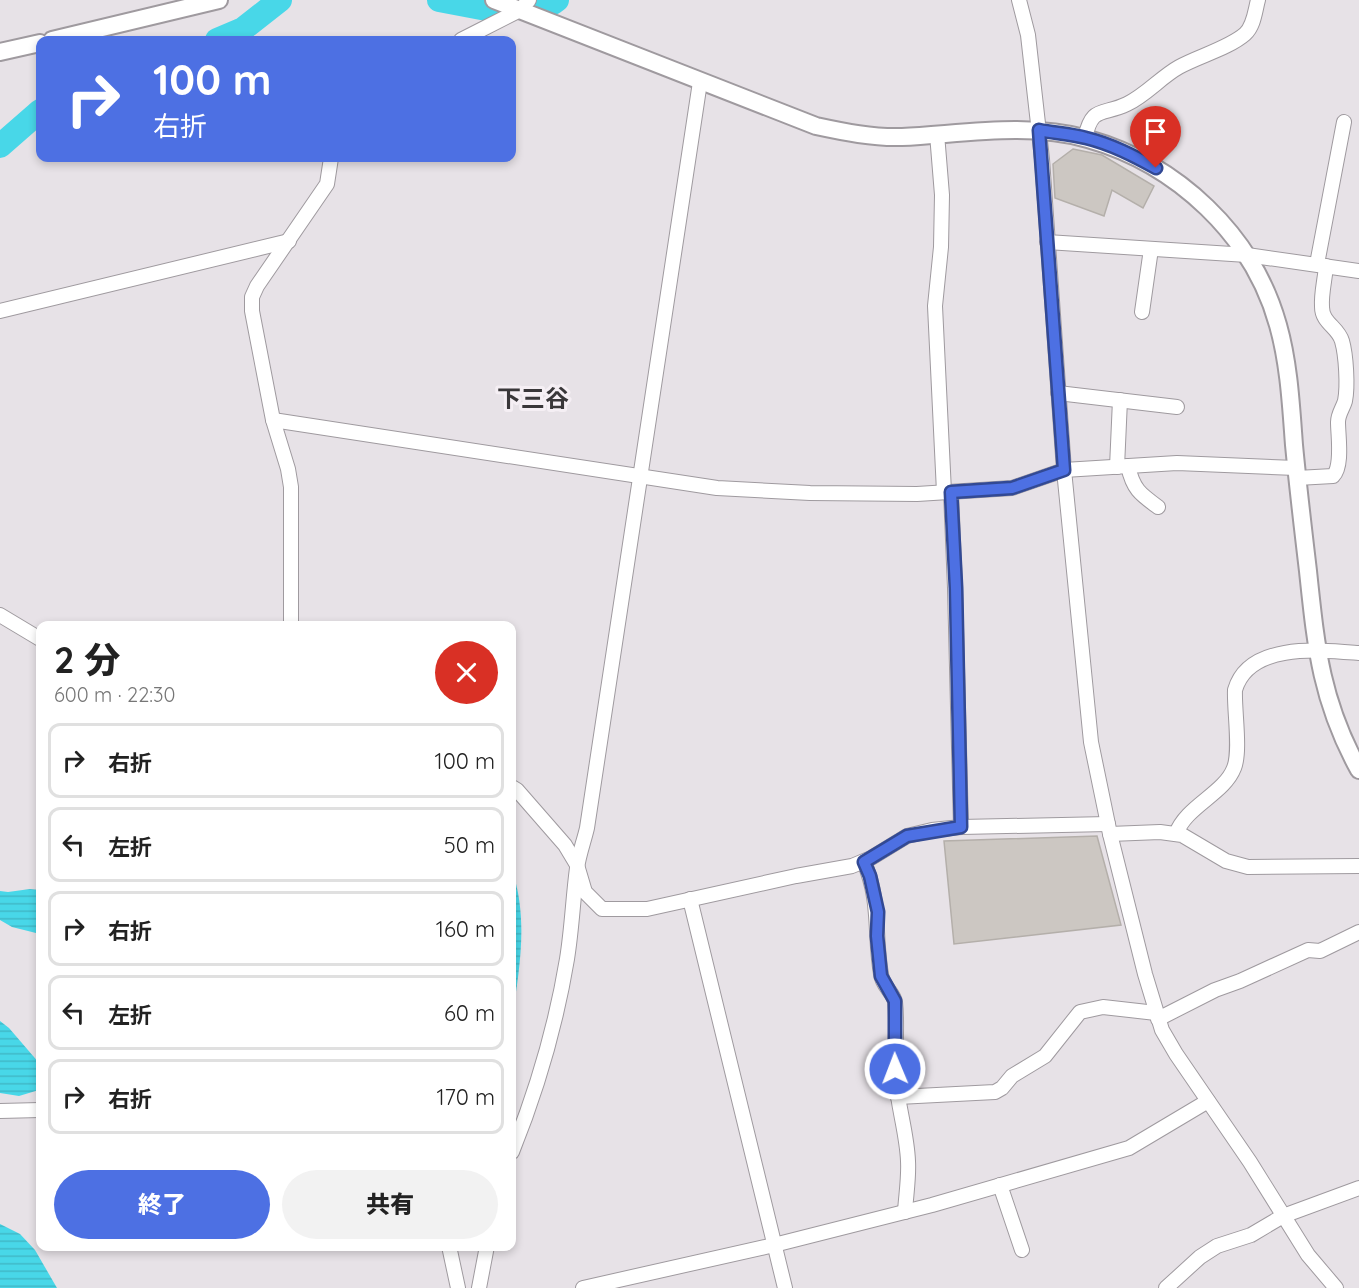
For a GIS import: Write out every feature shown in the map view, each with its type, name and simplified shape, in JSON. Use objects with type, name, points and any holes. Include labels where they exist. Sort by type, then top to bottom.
[{"type":"street","points":[[66,36],[181,4],[219,0]]},
{"type":"street","points":[[494,0],[524,5],[700,82],[789,117],[841,132],[899,137],[1039,130],[1085,138],[1126,152],[1175,180],[1218,218],[1247,255],[1260,279],[1278,324],[1288,378],[1316,650],[1329,705],[1359,770]]},
{"type":"street","points":[[1019,0],[1028,35],[1039,130],[1064,470],[1091,742],[1109,829],[1157,1016],[1176,1054],[1250,1162],[1308,1255],[1336,1288]]},
{"type":"street","points":[[1085,138],[1090,119],[1098,113],[1127,104],[1178,68],[1246,33],[1252,24],[1258,0]]},
{"type":"street","points":[[468,36],[524,5]]},
{"type":"street","points":[[0,52],[36,44]]},
{"type":"street","points":[[516,1142],[532,1104],[554,1018],[571,931],[578,866],[587,828],[700,82]]},
{"type":"street","points":[[273,420],[717,488],[810,493],[917,494],[1012,488],[1064,470],[1177,463],[1333,476],[1337,472],[1338,419],[1345,403],[1352,370],[1342,339],[1324,318],[1322,265],[1344,122]]},
{"type":"street","points":[[937,134],[942,195],[941,247],[936,306],[956,588],[961,827]]},
{"type":"street","points":[[291,621],[291,487],[273,420],[252,311],[252,297],[256,286],[327,184],[330,162]]},
{"type":"street","points":[[0,310],[289,241]]},
{"type":"street","points":[[1047,242],[1247,255],[1359,271]]},
{"type":"street","points":[[1142,312],[1151,249]]},
{"type":"street","points":[[1058,393],[1177,407]]},
{"type":"street","points":[[1120,400],[1122,466],[1137,492],[1158,507]]},
{"type":"street","points":[[0,615],[36,637]]},
{"type":"street","points":[[1176,834],[1183,821],[1233,771],[1236,753],[1235,690],[1243,674],[1258,661],[1270,657],[1316,650],[1359,653]]},
{"type":"street","points":[[516,789],[565,844],[578,866],[585,892],[602,909],[647,909],[852,866],[864,862],[907,836],[961,827],[1160,832],[1182,835],[1226,861],[1248,867],[1359,866]]},
{"type":"street","points":[[864,862],[870,876],[878,912],[877,936],[881,976],[895,1001],[894,1056],[908,1163],[905,1212]]},
{"type":"street","points":[[690,899],[785,1288]]},
{"type":"street","points":[[898,1097],[995,1092],[1002,1088],[1012,1076],[1045,1056],[1080,1012],[1103,1006],[1157,1016],[1308,950],[1320,951],[1359,932]]},
{"type":"street","points":[[583,1288],[774,1245],[905,1212],[1129,1148],[1208,1101]]},
{"type":"street","points":[[0,1111],[36,1110]]},
{"type":"street","points":[[1000,1185],[1022,1250]]},
{"type":"street","points":[[1166,1288],[1200,1257],[1217,1246],[1251,1235],[1283,1216],[1359,1188]]},
{"type":"street","points":[[450,1251],[458,1288]]},
{"type":"street","points":[[479,1288],[486,1251]]},
{"type":"water","points":[[516,885],[521,926],[520,964],[516,992]]},
{"type":"water","points":[[36,890],[36,933],[12,927],[0,920],[0,891]]},
{"type":"water","points":[[0,1021],[36,1059],[36,1091],[19,1096],[0,1093]]},
{"type":"water","points":[[0,1224],[20,1234],[35,1250],[57,1288],[0,1288]]},
{"type":"building","points":[[1073,149],[1102,155],[1154,186],[1143,208],[1112,190],[1104,216],[1055,198],[1053,164]]},
{"type":"building","points":[[1097,836],[1121,925],[954,944],[944,841]]},
{"type":"waterway","points":[[226,36],[243,29],[280,0]]},
{"type":"waterway","points":[[439,0],[497,11]]},
{"type":"waterway","points":[[535,7],[557,0]]},
{"type":"waterway","points":[[0,146],[36,114]]},
{"type":"district","name":"下三谷","points":[[533,398]]},
{"type":"route","points":[[895,1069],[895,1001],[881,976],[877,936],[878,912],[870,876],[864,862],[907,836],[932,830],[961,827],[956,588],[951,492],[1012,488],[1064,470],[1039,130],[1085,138],[1104,144],[1126,152],[1156,168]]}]
